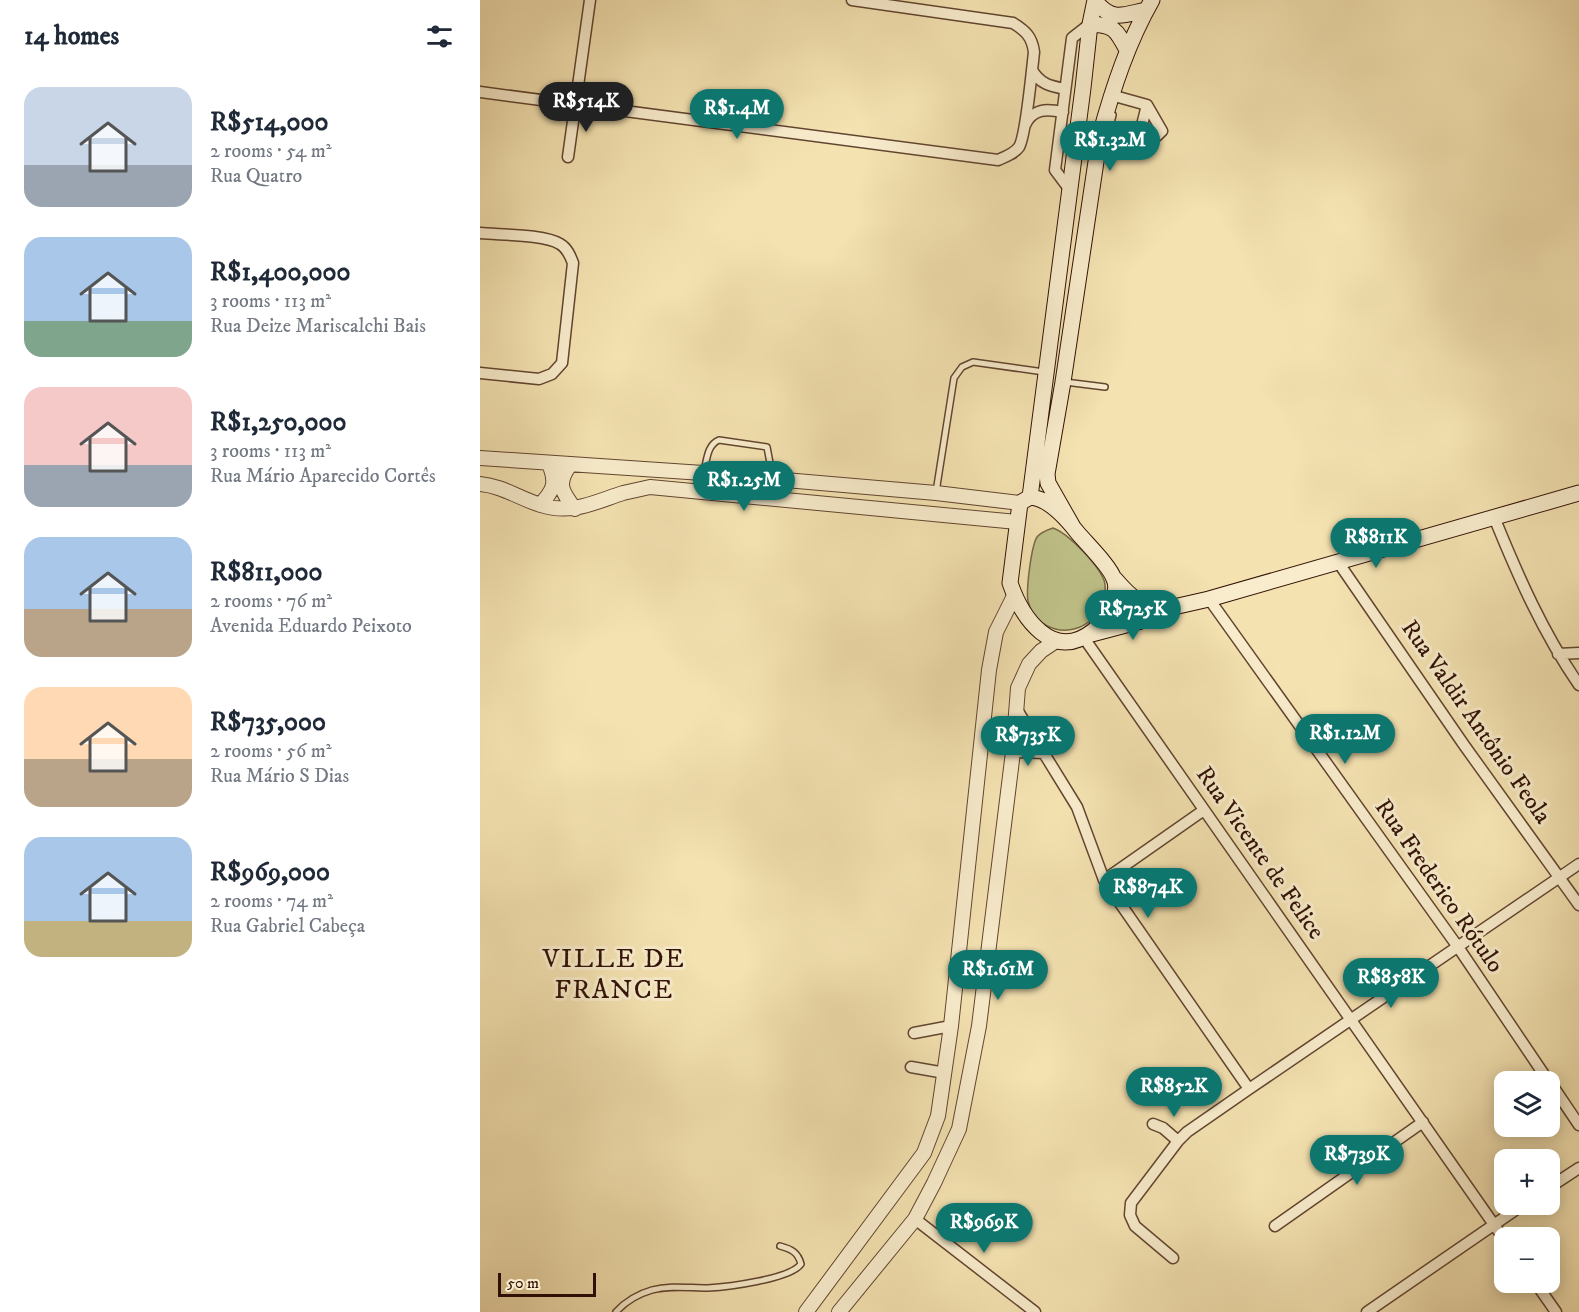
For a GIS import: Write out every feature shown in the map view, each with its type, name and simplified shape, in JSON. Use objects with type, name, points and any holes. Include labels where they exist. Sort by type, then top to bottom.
[{"type":"main road","points":[[1095,0],[1105,12],[1113,15],[1149,5]]},
{"type":"main road","points":[[1095,0],[1090,24],[1047,373],[1025,500],[1017,522],[1010,583],[1014,596],[1035,627],[1045,636],[1056,641],[1067,642],[1141,621],[1165,609],[1209,599],[1579,493]]},
{"type":"main road","points":[[1073,527],[1048,483],[1047,474],[1104,135],[1127,50],[1149,5]]},
{"type":"main road","points":[[1090,24],[1112,27],[1127,50]]},
{"type":"main road","points":[[1025,500],[1038,498],[1073,527],[1131,597],[1165,609]]},
{"type":"main road","points":[[1086,636],[1101,625],[1110,610],[1115,595],[1115,579]]},
{"type":"street","points":[[568,157],[590,0]]},
{"type":"street","points":[[480,92],[998,160],[1010,155],[1019,147],[1024,128],[1034,52],[1032,41],[1026,31],[1013,23],[852,0]]},
{"type":"street","points":[[1070,190],[1055,170],[1072,38],[1090,24]]},
{"type":"street","points":[[1032,70],[1040,81],[1065,89]]},
{"type":"street","points":[[1104,135],[1137,145],[1152,141],[1162,131],[1147,105],[1115,96]]},
{"type":"street","points":[[1137,145],[1147,105]]},
{"type":"street","points":[[1024,128],[1028,120],[1046,109],[1063,112]]},
{"type":"street","points":[[480,233],[552,239],[563,245],[573,263],[562,363],[552,374],[539,379],[480,374]]},
{"type":"street","points":[[480,458],[703,473],[1025,500]]},
{"type":"street","points":[[540,505],[549,495],[554,484],[549,464]]},
{"type":"street","points":[[570,465],[563,476],[562,486],[565,495],[575,509]]},
{"type":"street","points":[[480,484],[494,485],[540,505],[557,509],[575,509],[598,504],[650,487],[1017,522]]},
{"type":"street","points":[[1494,517],[1523,587],[1558,654],[1579,685]]},
{"type":"street","name":"Rua Valdir Antônio Feola","points":[[1338,562],[1579,905]]},
{"type":"street","points":[[806,1312],[924,1153],[938,1116],[951,1026],[989,670],[996,632],[1014,596]]},
{"type":"street","name":"Rua Frederico Rótulo","points":[[1209,599],[1458,947],[1542,1071]]},
{"type":"street","name":"Rua Vicente de Felice","points":[[1086,636],[1204,810],[1496,1227]]},
{"type":"street","points":[[839,1312],[915,1219],[959,1129],[979,1026],[1018,688],[1029,664],[1041,651],[1056,641]]},
{"type":"street","points":[[1558,654],[1579,653]]},
{"type":"street","points":[[1016,708],[1077,807],[1104,880],[1248,1089]]},
{"type":"street","points":[[1012,752],[1045,753]]},
{"type":"street","points":[[1104,880],[1204,810]]},
{"type":"street","points":[[1173,1258],[1135,1226],[1130,1215],[1131,1203],[1187,1132],[1579,864]]},
{"type":"street","points":[[914,1033],[951,1026]]},
{"type":"street","points":[[911,1067],[945,1073]]},
{"type":"street","name":"Rua Frederico Rótulo","points":[[1560,1098],[1579,1125]]},
{"type":"street","points":[[1275,1226],[1423,1122]]},
{"type":"street","points":[[1153,1124],[1163,1128],[1178,1141]]},
{"type":"street","points":[[1560,1181],[1579,1168]]},
{"type":"street","points":[[1367,1312],[1508,1215]]},
{"type":"street","points":[[915,1219],[1035,1312]]},
{"type":"street","points":[[1543,1293],[1556,1312]]},
{"type":"lane","points":[[936,494],[954,378],[962,367],[973,362],[1047,373]]},
{"type":"lane","points":[[1063,382],[1105,387]]},
{"type":"lane","points":[[703,473],[710,447],[719,440],[767,447],[773,480]]},
{"type":"lane","points":[[616,1312],[639,1294],[653,1289],[710,1288],[779,1275],[798,1269],[801,1264],[799,1256],[792,1250],[780,1246]]},
{"type":"green space","points":[[1053,528],[1082,550],[1096,566],[1105,584],[1103,600],[1096,615],[1075,629],[1055,629],[1046,625],[1032,611],[1028,601],[1035,542],[1040,534]]},
{"type":"district","name":"VILLE DE FRANCE","points":[[614,974]]}]
